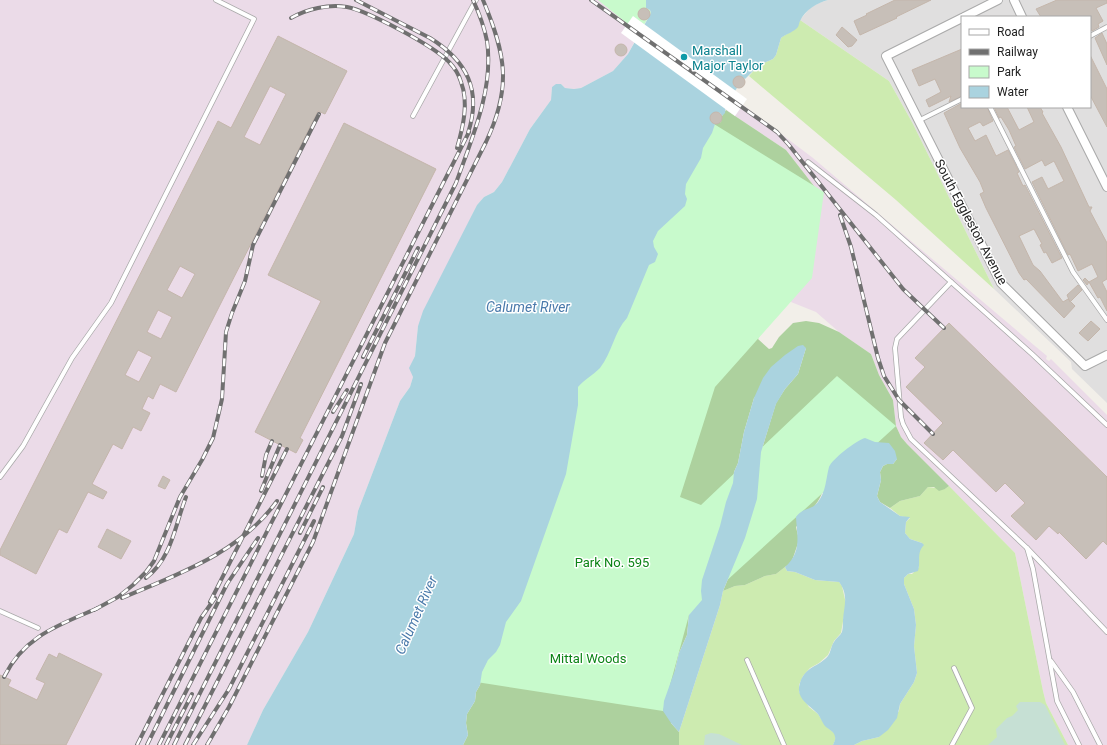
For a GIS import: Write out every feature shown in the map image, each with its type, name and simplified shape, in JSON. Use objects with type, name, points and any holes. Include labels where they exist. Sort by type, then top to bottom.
[{"type":"street","points":[[965,16],[998,0]]},
{"type":"street","points":[[1014,0],[1022,16]]},
{"type":"street","name":"South Eggleston Avenue","points":[[961,18],[886,56],[1000,283],[1085,366],[1107,355]]},
{"type":"street","points":[[1068,108],[1107,187]]},
{"type":"lane","points":[[0,478],[23,446],[72,358],[111,303],[254,19],[216,0]]},
{"type":"lane","points":[[413,116],[476,0]]},
{"type":"lane","points":[[1091,36],[1107,28]]},
{"type":"lane","points":[[918,121],[961,100]]},
{"type":"lane","points":[[991,108],[1073,272],[1107,320]]},
{"type":"lane","points":[[808,162],[876,215],[1032,354],[1107,425]]},
{"type":"lane","points":[[951,282],[897,339],[895,348],[902,424],[911,439],[1027,548],[1107,632]]},
{"type":"lane","points":[[1027,548],[1033,568],[1057,701],[1079,745]]},
{"type":"lane","points":[[0,611],[38,628]]},
{"type":"lane","points":[[1049,659],[1073,692],[1100,745]]},
{"type":"lane","points":[[747,660],[784,745]]},
{"type":"lane","points":[[952,745],[972,708],[954,668]]},
{"type":"shaded area","points":[[0,0],[598,0],[639,33],[628,54],[613,71],[581,88],[565,88],[561,84],[552,87],[551,100],[530,129],[502,182],[494,192],[484,197],[477,205],[418,326],[415,356],[410,368],[413,377],[410,387],[400,401],[358,511],[354,534],[308,632],[263,710],[247,745],[0,745]]},
{"type":"shaded area","points":[[828,0],[1107,0],[1107,403],[1072,369],[1071,362],[994,289],[913,124],[889,81],[800,20],[810,8]]},
{"type":"shaded area","points":[[731,96],[813,158],[1047,356],[1046,359],[1049,361],[1051,359],[1107,415],[1107,745],[1068,745],[1046,703],[1015,553],[901,437],[896,426],[893,400],[879,375],[871,354],[839,332],[816,312],[781,298],[821,195],[786,150],[726,110],[726,104]]},
{"type":"green space","points":[[598,0],[646,0],[646,8],[650,10],[651,13],[639,33]]},
{"type":"green space","points":[[800,20],[889,81],[913,124],[994,289],[896,200],[749,76],[759,65],[773,59],[776,55],[781,38],[795,29]]},
{"type":"green space","name":"Park No. 595","points":[[726,110],[786,150],[821,195],[758,339],[769,349],[772,348],[779,337],[793,323],[806,321],[819,323],[839,332],[871,354],[879,375],[893,400],[896,426],[901,437],[949,486],[939,491],[934,487],[928,487],[920,496],[900,501],[890,508],[880,502],[877,496],[881,480],[880,472],[883,466],[893,464],[897,459],[822,493],[814,506],[796,527],[799,540],[791,563],[776,574],[765,576],[745,585],[735,586],[723,591],[745,538],[761,452],[776,403],[785,389],[798,374],[806,348],[754,398],[744,432],[738,463],[734,472],[733,483],[689,615],[687,635],[679,653],[675,670],[671,723],[679,732],[679,745],[463,745],[468,735],[466,723],[467,714],[475,701],[482,672],[715,124],[721,122],[722,116]]},
{"type":"green space","name":"Park No. 595","points":[[714,124],[824,192],[812,278],[715,387],[680,497],[701,505],[837,376],[896,426],[689,615],[663,711],[470,681],[582,371]]},
{"type":"green space","points":[[949,486],[1015,553],[1046,703],[1068,745],[854,745],[862,741],[879,737],[899,711],[900,704],[914,682],[917,673],[914,646],[916,625],[914,609],[904,584],[904,578],[908,574],[912,574],[919,567],[919,552],[922,543],[910,539],[905,533],[906,522],[910,518],[900,516],[890,508],[900,501],[920,496],[928,487],[945,489]]},
{"type":"green space","points":[[785,567],[787,571],[795,572],[815,580],[839,582],[842,586],[846,604],[841,633],[834,641],[828,655],[819,663],[810,668],[803,676],[799,685],[799,692],[809,707],[818,714],[825,725],[835,734],[836,738],[833,745],[679,745],[679,732],[720,605],[723,591],[735,586],[745,585],[765,576],[776,574]]},
{"type":"green space","points":[[1020,702],[1040,702],[1045,705],[1065,745],[988,745],[997,737],[996,729],[1018,710],[1016,706]]},
{"type":"green space","points":[[711,733],[719,734],[742,745],[704,745],[705,735]]},
{"type":"water","name":"Calumet River","points":[[646,0],[828,0],[808,10],[802,17],[798,27],[781,38],[776,55],[773,59],[759,65],[745,79],[740,76],[735,78],[733,84],[737,88],[726,104],[725,113],[722,116],[720,113],[716,112],[711,115],[711,121],[715,124],[712,133],[703,148],[701,158],[686,184],[685,194],[687,199],[685,206],[658,231],[653,241],[654,247],[658,254],[655,262],[649,265],[627,318],[619,330],[600,368],[578,387],[578,405],[566,474],[521,601],[506,622],[500,645],[496,652],[488,660],[482,672],[475,701],[467,714],[466,723],[468,735],[463,745],[247,745],[263,710],[308,632],[354,534],[358,511],[400,401],[410,387],[413,377],[409,368],[415,356],[418,326],[423,311],[477,205],[484,197],[494,192],[502,182],[530,129],[551,100],[552,87],[556,84],[561,84],[565,88],[581,88],[613,71],[628,54],[651,13],[650,10],[646,8]]},
{"type":"water","points":[[803,345],[806,348],[798,374],[785,389],[776,404],[761,452],[757,499],[745,538],[723,591],[720,605],[679,732],[663,711],[664,701],[675,670],[679,653],[687,635],[689,615],[702,600],[702,580],[733,483],[734,472],[738,463],[744,432],[754,398],[763,378],[771,367],[798,346]]},
{"type":"water","points":[[865,438],[875,442],[889,443],[895,451],[897,459],[893,464],[883,466],[880,472],[881,480],[877,496],[880,502],[900,516],[910,517],[906,522],[905,533],[910,539],[924,545],[919,554],[918,571],[908,574],[904,578],[904,584],[914,609],[916,625],[914,646],[917,673],[914,682],[900,704],[897,718],[888,730],[879,737],[862,741],[854,745],[833,745],[835,735],[825,726],[817,713],[803,700],[799,693],[799,688],[802,677],[805,673],[828,656],[833,644],[842,632],[845,601],[844,591],[839,582],[815,580],[795,572],[787,571],[785,567],[794,556],[796,550],[796,517],[801,512],[813,507],[821,498],[829,467],[835,459],[856,442]]},
{"type":"pier","points":[[633,16],[747,99],[735,116],[621,33]]},
{"type":"building","points":[[895,0],[931,0],[860,35],[854,21]]},
{"type":"building","points":[[1057,0],[1107,0],[1107,3],[1096,8],[1103,21],[1098,24],[1099,27],[1092,31],[1091,16],[1040,16],[1036,9]]},
{"type":"building","points":[[642,8],[646,8],[650,14],[646,20],[642,20],[638,16],[638,12]]},
{"type":"building","points":[[842,27],[857,40],[852,46],[848,47],[836,35]]},
{"type":"building","points":[[1102,33],[1107,44],[1107,65],[1095,38]]},
{"type":"building","points":[[278,36],[347,71],[325,114],[318,111],[176,392],[160,384],[153,399],[148,396],[142,409],[150,413],[141,431],[133,427],[122,449],[113,444],[92,484],[107,492],[103,499],[88,492],[67,533],[59,529],[36,574],[0,555],[0,550],[218,121],[231,128]],"holes":[[[270,86],[286,94],[260,145],[244,137]],[[180,266],[195,274],[182,298],[167,290]],[[158,310],[172,317],[161,339],[147,332]],[[138,350],[152,357],[139,382],[125,375]]]},
{"type":"building","points":[[619,44],[623,44],[627,50],[623,56],[619,56],[615,52],[615,48]]},
{"type":"building","points":[[961,49],[961,96],[949,102],[951,96],[929,107],[926,100],[941,92],[935,79],[919,86],[912,70]]},
{"type":"building","points":[[1091,57],[1107,89],[1107,127],[1091,97]]},
{"type":"building","points":[[737,76],[741,76],[745,82],[741,88],[737,88],[733,84],[733,80]]},
{"type":"building","points":[[961,104],[961,108],[987,108],[993,121],[983,126],[980,122],[968,128],[975,141],[986,135],[996,156],[1008,150],[1019,172],[1017,173],[1023,186],[1025,185],[1062,258],[1052,263],[1046,252],[1044,253],[1040,245],[1042,244],[1034,229],[1019,236],[1033,265],[1040,271],[1063,302],[1068,299],[1075,306],[1064,318],[1026,279],[1024,280],[1019,273],[980,194],[984,192],[980,182],[960,148],[944,113]]},
{"type":"building","points":[[994,108],[1008,108],[1019,130],[1034,122],[1027,108],[1041,108],[1043,112],[1042,113],[1061,147],[1089,207],[1092,207],[1090,211],[1107,243],[1107,279],[1102,282],[1107,292],[1107,311],[1100,297],[1098,298],[1089,282],[1098,277],[1092,264],[1078,271],[1070,254],[1068,255],[1032,182],[1042,177],[1048,189],[1064,181],[1054,161],[1045,166],[1042,160],[1025,169],[1014,147],[1016,146],[1009,130],[1001,117],[999,118]]},
{"type":"building","points":[[714,112],[718,112],[722,118],[718,124],[714,124],[710,120],[710,116]]},
{"type":"building","points":[[344,123],[436,169],[300,438],[303,440],[296,453],[255,432],[321,301],[268,275]]},
{"type":"building","points":[[1085,278],[1089,282],[1087,285],[1083,280]]},
{"type":"building","points":[[1078,285],[1082,290],[1070,302],[1067,295]]},
{"type":"building","points":[[1091,321],[1100,329],[1088,341],[1079,333]]},
{"type":"building","points":[[949,323],[1107,477],[1107,545],[1103,541],[1086,559],[1059,532],[1058,534],[1049,526],[1036,540],[1011,516],[1025,503],[1005,483],[996,492],[953,450],[943,460],[924,443],[943,423],[906,387],[925,367],[915,358]]},
{"type":"building","points":[[163,476],[170,480],[165,489],[158,486]]},
{"type":"building","points":[[107,529],[131,541],[121,559],[98,547]]},
{"type":"building","points":[[59,653],[102,674],[66,745],[0,745],[0,675],[11,680],[8,686],[37,700],[45,683],[36,679],[49,654],[57,658]]},
{"type":"railway","points":[[356,0],[430,38],[454,56],[468,78],[472,90],[472,118],[468,133]]},
{"type":"railway","points":[[174,745],[456,183],[475,131],[487,77],[487,41],[473,0]]},
{"type":"railway","points":[[207,745],[229,707],[313,542],[385,343],[486,142],[494,122],[500,104],[503,87],[503,71],[497,38],[483,0]]},
{"type":"railway","points":[[591,0],[777,132],[789,145],[903,289],[944,328]]},
{"type":"railway","points":[[291,18],[318,8],[332,6],[347,7],[385,22],[430,47],[441,55],[453,66],[456,71],[460,79],[465,98],[464,115],[457,148]]},
{"type":"railway","points":[[94,610],[118,597],[133,585],[146,572],[154,561],[180,497],[213,438],[222,399],[226,332],[245,281],[253,245],[319,114]]},
{"type":"railway","points":[[159,745],[469,132]]},
{"type":"railway","points":[[840,215],[851,247],[878,358],[884,376],[899,400],[933,434]]},
{"type":"railway","points":[[363,357],[418,248]]},
{"type":"railway","points":[[185,745],[342,436],[361,384]]},
{"type":"railway","points":[[333,412],[347,390]]},
{"type":"railway","points":[[262,476],[266,455],[272,441]]},
{"type":"railway","points":[[261,491],[280,445]]},
{"type":"railway","points":[[210,602],[287,449]]},
{"type":"railway","points":[[300,533],[323,487]]},
{"type":"railway","points":[[146,578],[155,570],[167,551],[186,497]]},
{"type":"railway","points":[[122,598],[207,560],[245,535],[262,519],[277,501]]},
{"type":"railway","points":[[193,745],[229,689],[314,521]]},
{"type":"railway","points":[[147,745],[227,584],[258,538]]},
{"type":"railway","points":[[137,745],[201,618],[215,598]]},
{"type":"railway","points":[[4,677],[12,663],[32,642],[56,626],[98,608]]},
{"type":"railway","points":[[166,745],[192,694]]},
{"type":"place","name":"Marshall Major Taylor","points":[[684,57]]},
{"type":"park label","name":"Mittal Woods","points":[[588,658]]}]
